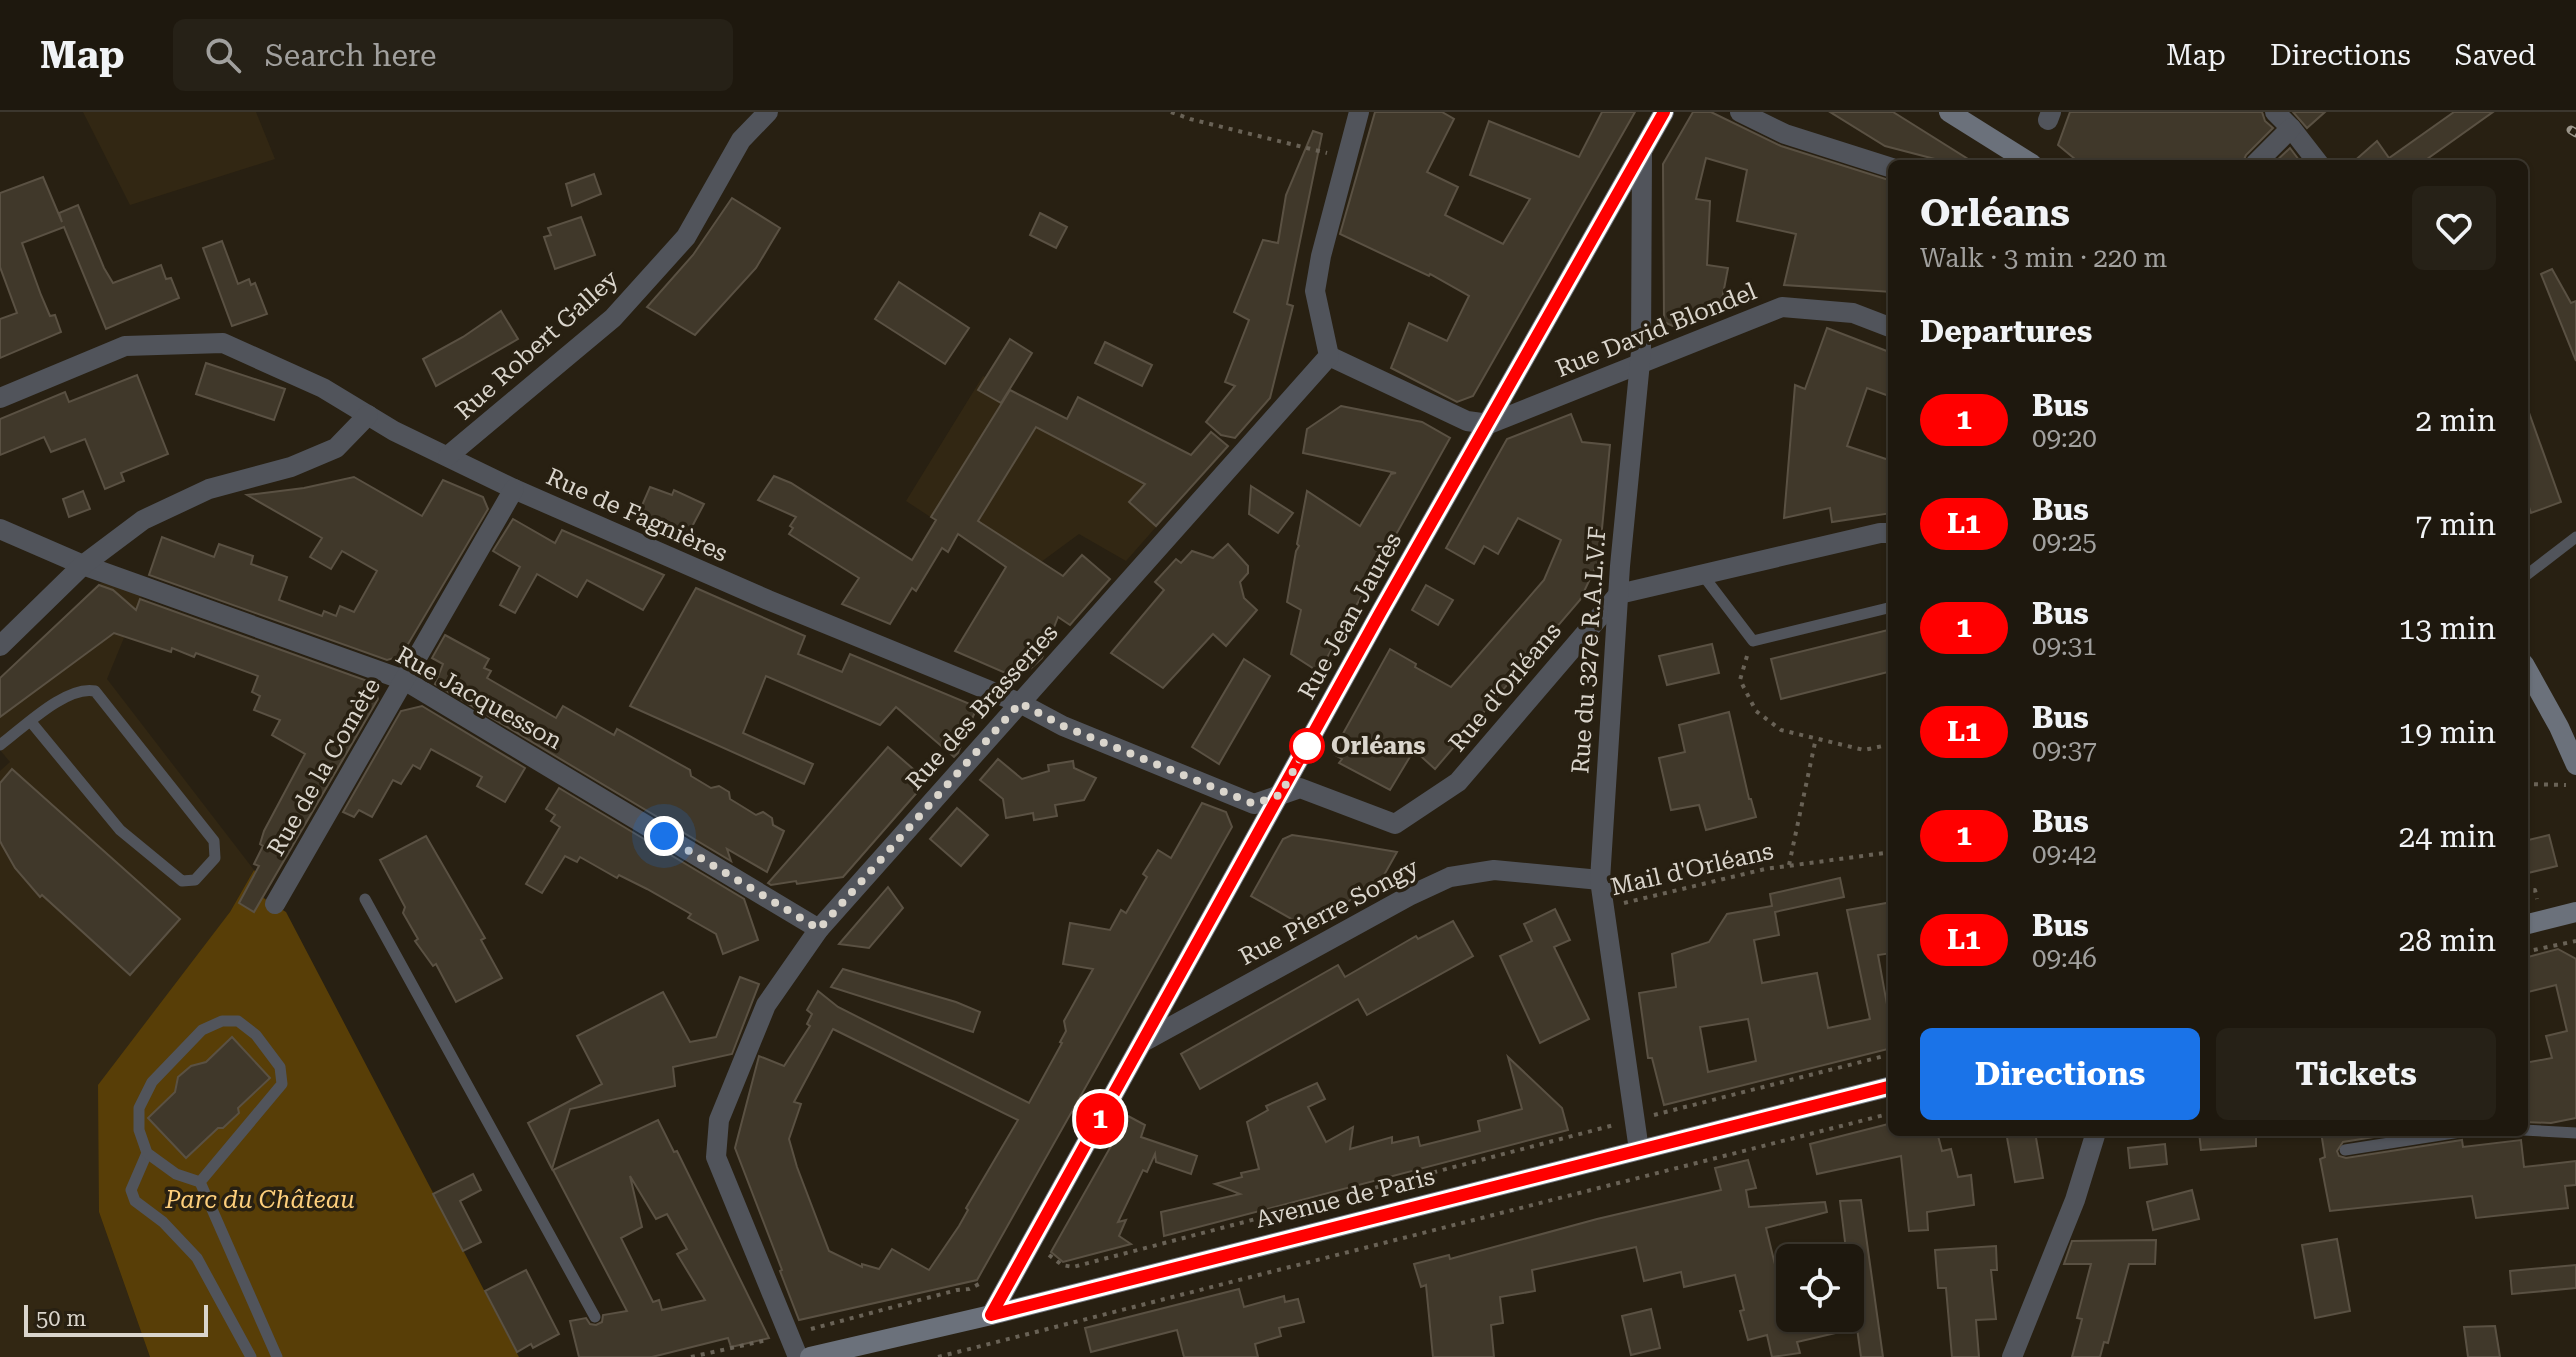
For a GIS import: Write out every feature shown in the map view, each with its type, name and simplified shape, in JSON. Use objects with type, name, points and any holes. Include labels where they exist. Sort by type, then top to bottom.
[{"type":"main road","name":"Rue Jean Jaurès","points":[[991,1315],[1664,112]]},
{"type":"main road","points":[[1949,112],[2026,160]]},
{"type":"main road","points":[[2528,671],[2576,765]]},
{"type":"main road","points":[[2528,924],[2576,912]]},
{"type":"main road","name":"Avenue de Paris","points":[[810,1357],[991,1315],[1888,1087]]},
{"type":"street","name":"Rue Robert Galley","points":[[448,456],[613,318],[686,237],[741,140],[768,112]]},
{"type":"street","points":[[1359,112],[1321,256],[1315,291],[1329,356],[1467,421],[1489,424]]},
{"type":"street","points":[[1740,112],[1785,134],[1888,167]]},
{"type":"street","points":[[2275,112],[2316,160]]},
{"type":"street","points":[[2259,160],[2291,128]]},
{"type":"street","name":"Rue du 327e R.A.L.V.F","points":[[1639,1150],[1600,880],[1619,594],[1640,364],[1642,152]]},
{"type":"street","name":"Rue David Blondel","points":[[1489,424],[1782,307],[1853,313],[1888,326]]},
{"type":"street","name":"Rue de Fagnières","points":[[0,398],[125,346],[223,343],[323,388],[394,431],[514,489],[768,600],[1020,703],[1063,726],[1254,804]]},
{"type":"street","name":"Rue des Brasseries","points":[[798,1357],[716,1157],[719,1120],[766,1005],[819,929],[1329,356]]},
{"type":"street","points":[[0,646],[83,565],[143,520],[209,489],[291,467],[336,448],[368,415]]},
{"type":"street","name":"Rue de la Comète","points":[[275,904],[514,489]]},
{"type":"street","name":"Rue Jacquesson","points":[[0,529],[83,565],[404,680],[819,929]]},
{"type":"street","points":[[1619,594],[1888,533]]},
{"type":"street","name":"Rue d'Orléans","points":[[1254,804],[1300,788],[1395,824],[1458,782],[1619,594]]},
{"type":"street","name":"Rue Pierre Songy","points":[[1143,1042],[1450,877],[1494,870],[1600,880]]},
{"type":"street","points":[[2012,1357],[2075,1200],[2095,1136]]},
{"type":"lane","points":[[2528,574],[2576,537]]},
{"type":"lane","points":[[1702,574],[1753,641],[1888,608]]},
{"type":"lane","points":[[0,745],[68,694],[84,689],[95,691],[214,841],[215,858],[195,880],[182,881],[120,830],[31,722]]},
{"type":"lane","points":[[365,899],[595,1317]]},
{"type":"lane","points":[[200,1182],[282,1084],[280,1067],[256,1035],[238,1021],[222,1021],[202,1030],[152,1082],[139,1108],[139,1130],[147,1153],[176,1174],[200,1182],[277,1357]]},
{"type":"lane","points":[[2528,1130],[2576,1133]]},
{"type":"lane","points":[[2345,1150],[2434,1136]]},
{"type":"lane","points":[[147,1153],[131,1190],[135,1201],[163,1222],[197,1258],[251,1357]]},
{"type":"path","points":[[1172,112],[1328,153]]},
{"type":"path","points":[[1753,641],[1740,680],[1756,711],[1781,730],[1864,750],[1888,745]]},
{"type":"path","name":"Mail d'Orléans","points":[[1789,866],[1816,738]]},
{"type":"path","points":[[2528,784],[2576,785]]},
{"type":"path","name":"Mail d'Orléans","points":[[1604,907],[1765,869],[1888,853]]},
{"type":"path","points":[[2528,951],[2576,941]]},
{"type":"path","points":[[1031,1244],[1046,1251],[1062,1265],[1073,1267],[1888,1055]]},
{"type":"path","points":[[938,1357],[1888,1114]]},
{"type":"path","points":[[691,1357],[969,1289],[980,1285],[988,1276]]},
{"type":"shaded area","points":[[83,112],[256,112],[275,159],[130,205]]},
{"type":"shaded area","points":[[983,376],[1194,484],[1126,561],[1079,534],[1041,562],[1028,581],[906,501]]},
{"type":"shaded area","points":[[103,581],[142,594],[107,679],[254,870],[230,912],[99,1212],[150,1357],[0,1357],[0,771],[10,762],[0,750],[0,678]]},
{"type":"green space","name":"Parc du Château","points":[[254,870],[267,886],[262,897],[286,912],[519,1357],[150,1357],[99,1212],[98,1085],[230,912]]},
{"type":"building","points":[[1375,112],[1442,112],[1454,119],[1427,172],[1458,187],[1445,215],[1503,244],[1530,199],[1470,175],[1489,121],[1579,157],[1602,112],[1635,112],[1473,396],[1457,402],[1391,368],[1409,323],[1447,341],[1469,296],[1430,274],[1340,234]]},
{"type":"building","points":[[1693,112],[1711,112],[1781,146],[1888,180],[1888,292],[1784,285],[1796,234],[1737,221],[1747,170],[1706,158],[1696,199],[1710,201],[1707,265],[1728,268],[1720,310],[1677,328],[1664,322],[1663,164]]},
{"type":"building","points":[[1830,112],[1893,112],[1970,160],[1939,160],[1885,146]]},
{"type":"building","points":[[2070,112],[2262,112],[2265,121],[2273,128],[2244,160],[2076,160],[2058,145]]},
{"type":"building","points":[[2293,112],[2325,112],[2307,128]]},
{"type":"building","points":[[2454,112],[2493,112],[2426,160],[2356,160],[2377,141],[2389,158]]},
{"type":"building","points":[[1313,131],[1322,134],[1287,304],[1293,306],[1270,398],[1235,438],[1221,435],[1206,422],[1235,386],[1225,382],[1249,320],[1234,312],[1263,240],[1278,243],[1286,195]]},
{"type":"building","points":[[2290,148],[2299,160],[2277,160]]},
{"type":"building","points":[[594,174],[601,194],[572,206],[566,184]]},
{"type":"building","points":[[43,177],[62,222],[59,213],[78,205],[113,283],[161,265],[166,279],[171,278],[179,298],[106,329],[64,227],[22,243],[50,316],[55,315],[61,332],[0,358],[0,319],[17,313],[0,267],[0,193]]},
{"type":"building","points":[[732,198],[780,228],[756,268],[695,335],[647,307],[693,255]]},
{"type":"building","points":[[1040,213],[1067,227],[1056,248],[1030,235]]},
{"type":"building","points":[[581,217],[595,255],[555,269],[544,237],[551,235],[548,228]]},
{"type":"building","points":[[222,241],[238,284],[249,279],[251,285],[255,283],[267,314],[232,326],[203,248]]},
{"type":"building","points":[[2552,269],[2571,303],[2576,301],[2576,361],[2541,274]]},
{"type":"building","points":[[899,282],[969,328],[945,364],[875,319]]},
{"type":"building","points":[[501,311],[518,339],[436,386],[423,359]]},
{"type":"building","points":[[1827,328],[1888,351],[1888,396],[1867,388],[1847,446],[1888,460],[1888,514],[1832,522],[1830,508],[1784,518],[1795,385],[1805,389]]},
{"type":"building","points":[[1010,339],[1032,353],[1001,403],[978,390]]},
{"type":"building","points":[[1105,342],[1152,365],[1142,386],[1095,363]]},
{"type":"building","points":[[206,363],[285,389],[274,420],[196,394]]},
{"type":"building","points":[[137,375],[168,454],[121,473],[124,481],[105,489],[85,439],[51,452],[44,437],[0,455],[0,419],[65,392],[69,402]]},
{"type":"building","points":[[1010,390],[1067,419],[1078,397],[1191,455],[1211,432],[1228,446],[1156,526],[1129,502],[1145,484],[1036,427],[978,521],[1063,576],[1082,555],[1110,579],[1070,625],[1058,617],[1042,658],[1028,671],[1010,675],[955,651],[1006,567],[958,534],[948,552],[942,548],[916,591],[912,588],[890,624],[842,604],[859,578],[789,534],[796,517],[758,500],[774,476],[791,483],[912,560],[936,520],[931,517]]},
{"type":"building","points":[[1341,406],[1422,422],[1450,438],[1319,672],[1291,654],[1301,610],[1287,602],[1307,491],[1360,526],[1391,474],[1396,473],[1303,453],[1307,429]]},
{"type":"building","points":[[2528,410],[2561,502],[2531,513],[2528,504]]},
{"type":"building","points":[[1571,414],[1582,442],[1610,445],[1599,560],[1580,600],[1435,769],[1414,750],[1390,790],[1339,763],[1342,759],[1335,755],[1339,749],[1335,748],[1390,649],[1451,687],[1544,580],[1561,540],[1518,518],[1498,554],[1484,546],[1474,564],[1446,548],[1507,439]]},
{"type":"building","points":[[354,477],[422,516],[443,480],[483,497],[488,509],[401,656],[387,660],[149,575],[162,537],[214,557],[219,544],[253,556],[251,564],[287,577],[279,600],[322,616],[324,611],[336,616],[340,606],[354,612],[377,571],[342,551],[331,569],[310,557],[322,538],[247,495],[304,488]]},
{"type":"building","points":[[1251,486],[1293,513],[1278,533],[1249,514]]},
{"type":"building","points":[[650,487],[672,495],[674,490],[704,504],[686,538],[637,517]]},
{"type":"building","points":[[83,491],[90,509],[69,517],[63,499]]},
{"type":"building","points":[[513,519],[555,543],[562,530],[664,575],[643,610],[587,580],[577,597],[537,574],[515,613],[500,605],[520,567],[493,551]]},
{"type":"building","points":[[1228,544],[1248,566],[1248,573],[1240,582],[1244,598],[1257,610],[1226,646],[1213,634],[1163,688],[1111,653],[1164,590],[1155,582],[1176,559],[1181,563],[1192,551],[1213,558]]},
{"type":"building","points":[[99,585],[113,590],[136,610],[140,599],[373,683],[378,699],[254,912],[239,903],[259,866],[254,864],[263,846],[260,844],[264,831],[305,754],[272,735],[280,720],[254,710],[260,696],[252,692],[258,676],[196,653],[194,657],[172,648],[171,652],[114,633],[0,717],[0,678]]},
{"type":"building","points":[[1426,585],[1453,600],[1438,625],[1412,610]]},
{"type":"building","points":[[696,588],[805,636],[798,654],[842,672],[850,654],[977,707],[958,753],[954,757],[896,707],[880,725],[766,676],[743,733],[813,764],[804,784],[630,706]]},
{"type":"building","points":[[1888,630],[1888,672],[1781,699],[1771,659]]},
{"type":"building","points":[[445,635],[489,659],[484,668],[491,671],[487,678],[556,718],[563,706],[614,735],[617,729],[690,770],[691,776],[711,788],[719,786],[729,792],[730,799],[756,815],[763,812],[772,818],[773,825],[784,831],[767,872],[727,849],[731,861],[435,684],[443,664],[432,658]]},
{"type":"building","points":[[1712,644],[1719,673],[1667,685],[1659,656]]},
{"type":"building","points":[[1244,659],[1270,676],[1219,764],[1192,747]]},
{"type":"building","points":[[422,706],[525,768],[505,802],[477,786],[482,777],[431,749],[420,769],[413,765],[401,784],[393,780],[372,817],[359,810],[354,817],[343,812],[401,711]]},
{"type":"building","points":[[1729,712],[1756,817],[1706,830],[1699,805],[1671,810],[1659,758],[1685,752],[1679,725]]},
{"type":"building","points":[[888,747],[927,781],[843,877],[797,884],[796,881],[768,883]]},
{"type":"building","points":[[998,759],[1022,779],[1049,771],[1048,765],[1073,761],[1074,768],[1096,778],[1084,800],[1055,805],[1057,816],[1034,820],[1033,813],[1006,818],[1003,799],[980,780]]},
{"type":"building","points":[[12,769],[180,919],[130,975],[42,895],[40,897],[15,868],[0,841],[0,783]]},
{"type":"building","points":[[559,788],[744,899],[758,940],[723,954],[716,934],[688,918],[691,914],[580,857],[577,862],[565,856],[542,893],[526,884],[560,827],[551,821],[555,815],[546,809]]},
{"type":"building","points":[[1202,803],[1226,812],[1232,827],[977,1280],[799,1320],[735,1148],[759,1056],[784,1066],[810,1026],[807,1024],[812,1014],[807,1010],[818,991],[838,1007],[1029,1103],[1062,1043],[1066,1031],[1064,1021],[1093,969],[1063,964],[1070,923],[1110,930],[1121,910],[1126,913],[1147,877],[1143,874],[1158,850],[1171,858]],"holes":[[[833,1029],[1018,1120],[966,1208],[968,1210],[959,1226],[929,1270],[892,1249],[879,1269],[862,1264],[862,1267],[829,1251],[789,1139],[801,1104],[794,1102]]]},
{"type":"building","points":[[957,808],[988,835],[961,866],[930,839]]},
{"type":"building","points":[[1292,835],[1397,852],[1379,884],[1304,926],[1251,896],[1283,839]]},
{"type":"building","points":[[2549,835],[2557,866],[2528,873],[2528,840]]},
{"type":"building","points":[[426,836],[485,938],[481,940],[502,978],[456,1002],[436,964],[433,966],[415,941],[418,939],[403,913],[405,907],[380,860]]},
{"type":"building","points":[[1840,878],[1844,897],[1775,912],[1779,935],[1754,940],[1762,983],[1817,973],[1828,1028],[1870,1019],[1847,910],[1888,903],[1888,954],[1878,955],[1888,1010],[1888,1049],[1664,1105],[1652,1058],[1648,1058],[1639,993],[1676,987],[1672,954],[1709,942],[1727,914],[1772,906],[1770,894]],"holes":[[[1748,1019],[1756,1061],[1708,1072],[1700,1027]]]},
{"type":"building","points":[[888,887],[903,908],[869,948],[839,944]]},
{"type":"building","points":[[1555,909],[1570,940],[1554,947],[1589,1019],[1540,1043],[1500,956],[1532,941],[1524,924]]},
{"type":"building","points":[[1453,921],[1473,956],[1367,1015],[1358,999],[1200,1089],[1181,1054],[1338,965],[1345,977],[1416,936],[1418,939]]},
{"type":"building","points":[[2558,949],[2576,959],[2576,1118],[2551,1123],[2528,1122],[2528,1062],[2552,1058],[2546,1036],[2567,1031],[2556,985],[2528,992],[2528,957]]},
{"type":"building","points":[[843,969],[980,1012],[973,1032],[831,987]]},
{"type":"building","points":[[740,977],[759,984],[732,1054],[673,1067],[675,1086],[570,1109],[552,1169],[528,1123],[602,1084],[577,1036],[663,992],[690,1042],[716,1037]]},
{"type":"building","points":[[232,1037],[270,1078],[238,1108],[239,1113],[186,1158],[148,1118],[175,1092],[178,1077],[191,1066],[206,1062]]},
{"type":"building","points":[[1508,1057],[1562,1108],[1568,1130],[1164,1236],[1161,1212],[1240,1194],[1215,1184],[1259,1169],[1247,1122],[1268,1110],[1266,1106],[1317,1083],[1325,1099],[1308,1107],[1326,1142],[1353,1127],[1350,1149],[1392,1137],[1392,1143],[1418,1137],[1420,1146],[1480,1131],[1478,1121],[1522,1109]]},
{"type":"building","points":[[1128,1116],[1145,1125],[1141,1137],[1197,1156],[1191,1174],[1156,1162],[1155,1154],[1147,1172],[1143,1170],[1118,1222],[1126,1220],[1119,1236],[1131,1244],[1063,1262],[1051,1252]]},
{"type":"building","points":[[658,1120],[674,1152],[677,1151],[769,1338],[731,1347],[728,1338],[652,1357],[579,1357],[570,1321],[586,1318],[590,1324],[596,1325],[602,1322],[603,1315],[627,1311],[553,1170]],"holes":[[[630,1176],[656,1219],[667,1214],[687,1249],[677,1254],[705,1300],[662,1310],[659,1300],[653,1302],[621,1238],[642,1227]]]},
{"type":"building","points":[[1888,1124],[1888,1136],[1938,1136],[1942,1151],[1951,1149],[1958,1177],[1971,1175],[1974,1205],[1927,1212],[1928,1230],[1909,1231],[1901,1156],[1817,1174],[1810,1144]]},
{"type":"building","points":[[2007,1136],[2036,1136],[2043,1178],[2015,1182]]},
{"type":"building","points":[[2199,1136],[2256,1136],[2256,1146],[2201,1150]]},
{"type":"building","points":[[2322,1136],[2380,1136],[2343,1142],[2337,1151],[2339,1156],[2346,1158],[2462,1140],[2463,1147],[2521,1140],[2524,1167],[2576,1161],[2576,1185],[2565,1186],[2568,1208],[2476,1218],[2472,1196],[2330,1211],[2320,1159],[2325,1157]]},
{"type":"building","points":[[2165,1144],[2167,1164],[2130,1168],[2128,1148]]},
{"type":"building","points":[[1748,1160],[1756,1188],[1746,1190],[1749,1207],[1825,1202],[1827,1212],[1766,1228],[1776,1268],[1776,1332],[1840,1332],[1797,1342],[1800,1353],[1772,1357],[1767,1335],[1748,1340],[1735,1275],[1684,1287],[1681,1272],[1644,1281],[1636,1247],[1532,1270],[1535,1291],[1500,1297],[1503,1323],[1491,1325],[1494,1357],[1433,1357],[1426,1285],[1421,1287],[1414,1264],[1449,1255],[1450,1259],[1597,1219],[1721,1190],[1715,1168]]},
{"type":"building","points":[[473,1174],[481,1190],[460,1201],[481,1242],[463,1251],[433,1194]]},
{"type":"building","points":[[2192,1190],[2199,1219],[2153,1230],[2147,1202]]},
{"type":"building","points":[[1861,1200],[1883,1357],[1861,1357],[1858,1332],[1864,1332],[1864,1244],[1845,1244],[1840,1201]]},
{"type":"building","points":[[2337,1239],[2350,1311],[2315,1318],[2302,1245]]},
{"type":"building","points":[[2156,1240],[2155,1264],[2129,1264],[2108,1343],[2104,1342],[2100,1357],[2072,1357],[2082,1319],[2077,1318],[2091,1264],[2064,1264],[2072,1241]]},
{"type":"building","points":[[1996,1246],[1997,1270],[1991,1270],[1996,1319],[1976,1320],[1979,1357],[1952,1357],[1946,1288],[1938,1288],[1935,1250]]},
{"type":"building","points":[[2576,1265],[2576,1288],[2512,1294],[2510,1271]]},
{"type":"building","points":[[526,1270],[559,1334],[533,1348],[531,1344],[517,1352],[485,1291]]},
{"type":"building","points":[[1239,1289],[1244,1307],[1284,1296],[1285,1302],[1298,1299],[1304,1322],[1279,1328],[1281,1336],[1255,1344],[1258,1357],[1184,1357],[1177,1330],[1091,1352],[1085,1328]]},
{"type":"building","points":[[1651,1309],[1660,1348],[1631,1355],[1622,1316]]},
{"type":"building","points":[[2495,1326],[2500,1357],[2468,1357],[2464,1327]]},
{"type":"railway","points":[[2571,130],[2576,133]]},
{"type":"bus line","name":"1","points":[[1664,112],[1380,613],[991,1315],[1888,1087]]},
{"type":"place","name":"Orléans","points":[[1307,746]]},
{"type":"route","points":[[664,836],[819,929],[1020,703],[1063,726],[1254,804],[1280,795],[1307,746]]}]
